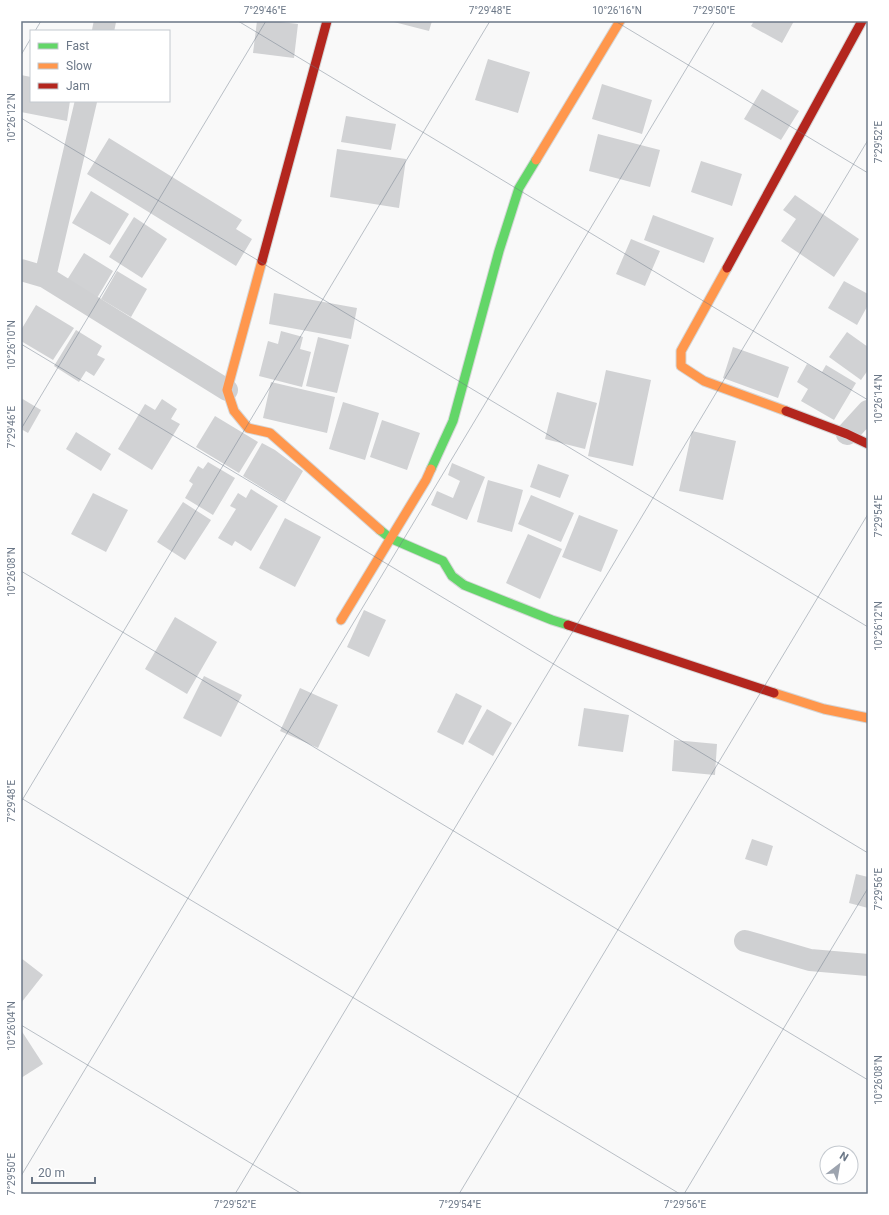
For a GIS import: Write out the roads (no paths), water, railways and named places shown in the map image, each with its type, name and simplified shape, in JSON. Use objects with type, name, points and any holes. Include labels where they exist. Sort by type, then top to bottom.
[{"type":"street","points":[[327,21],[227,390],[234,411],[248,428],[270,433],[390,538],[443,561],[452,576],[464,585],[552,620],[824,709],[868,718]]},
{"type":"street","points":[[341,620],[426,480],[453,421],[499,251],[519,188],[620,21]]},
{"type":"street","points":[[862,21],[681,351],[681,366],[704,381],[847,434],[868,444]]},
{"type":"street","points":[[45,277],[86,102]]},
{"type":"street","points":[[21,270],[45,277],[227,390]]},
{"type":"street","points":[[847,434],[868,411]]},
{"type":"street","points":[[745,941],[810,960],[868,964]]}]
